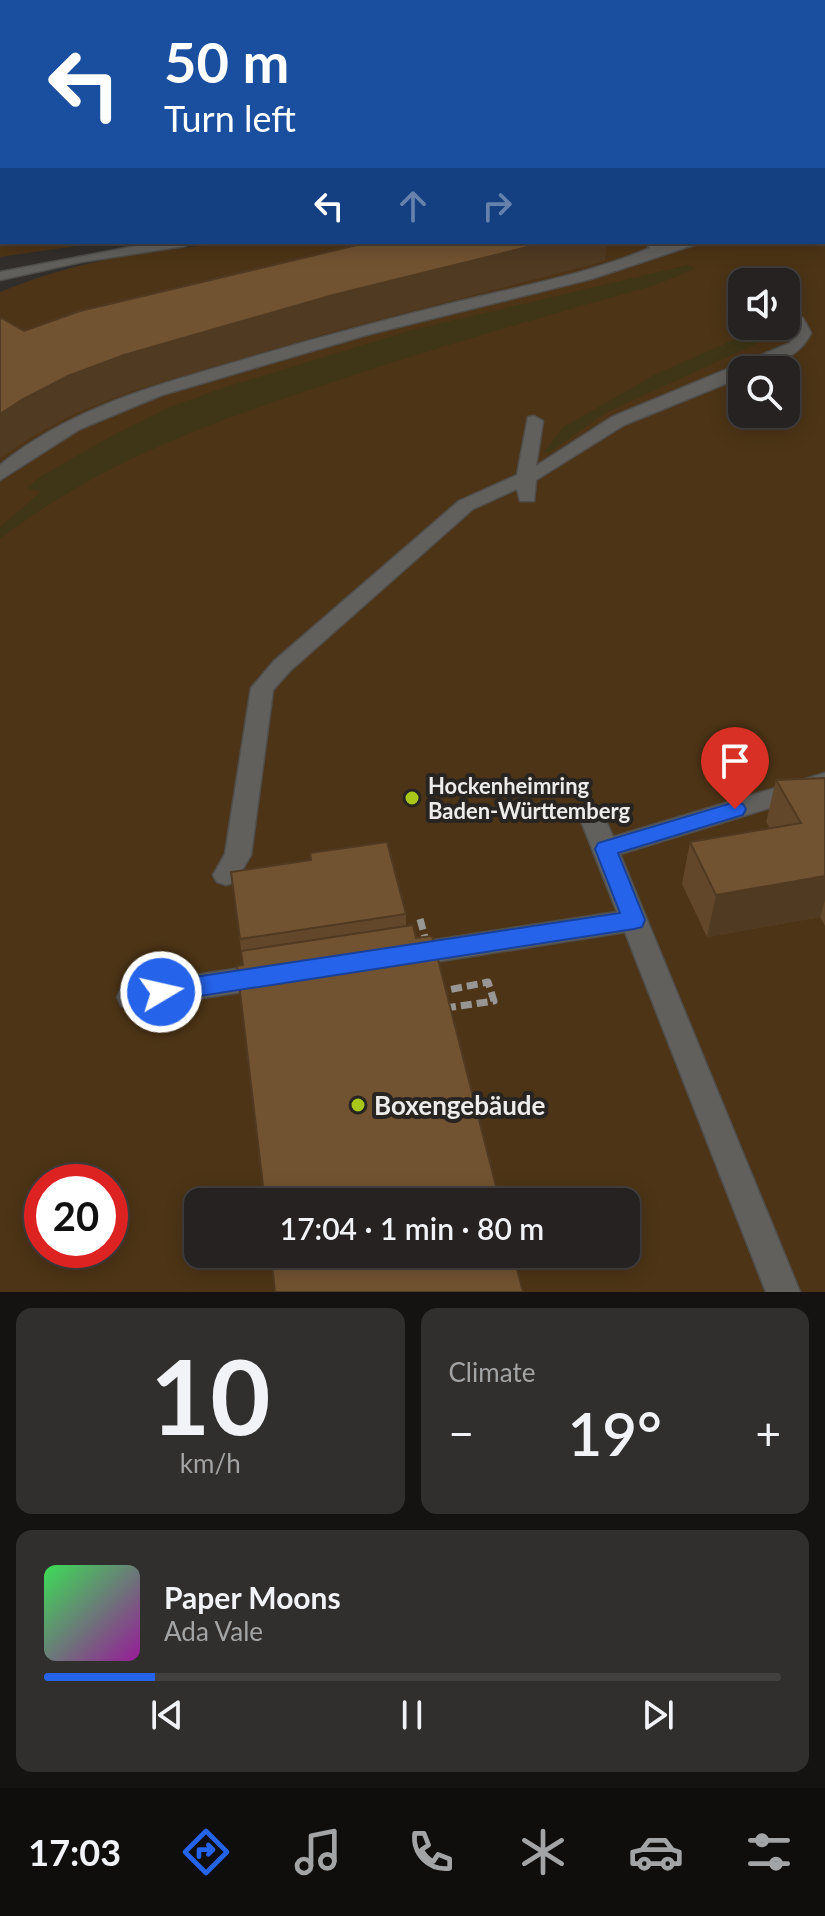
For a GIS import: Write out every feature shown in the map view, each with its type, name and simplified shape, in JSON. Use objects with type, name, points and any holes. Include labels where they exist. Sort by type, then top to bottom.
[{"type":"lane","points":[[0,276],[174,244]]},
{"type":"lane","points":[[0,474],[60,431],[109,408],[163,389],[457,307],[545,286],[657,247],[695,249]]},
{"type":"lane","points":[[774,356],[797,346],[800,340]]},
{"type":"lane","points":[[226,875],[238,855],[262,688],[282,666],[466,505],[527,486],[547,468],[618,421],[728,376]]},
{"type":"lane","points":[[527,486],[534,421]]},
{"type":"lane","points":[[605,849],[825,782]]},
{"type":"lane","points":[[594,821],[783,1292]]},
{"type":"lane","points":[[389,958],[634,920]]},
{"type":"lane","points":[[131,997],[298,971]]},
{"type":"path","points":[[420,919],[428,949]]},
{"type":"path","points":[[488,982],[494,1001],[444,1009],[444,992],[488,982]]},
{"type":"shaded area","points":[[0,244],[90,244],[0,257]]},
{"type":"shaded area","name":"Hockenheimring Baden-Württemberg","points":[[227,244],[825,244],[825,1292],[0,1292],[0,292],[74,267],[149,252]]},
{"type":"sand","points":[[688,265],[695,269],[652,286],[403,359],[194,432],[114,467],[37,512],[0,539],[0,527],[41,492],[27,488],[40,477],[170,407],[409,331]]},
{"type":"sand","points":[[733,340],[765,340],[605,413],[549,453],[544,452],[562,428],[656,374]]},
{"type":"building","points":[[362,244],[540,244],[333,295],[124,355],[68,376],[0,414],[0,317],[24,331],[80,311]]},
{"type":"building","points":[[825,778],[825,876],[716,895],[690,842],[801,823],[776,780]]},
{"type":"building","points":[[387,842],[406,914],[240,939],[231,872],[311,860],[310,853]]},
{"type":"building","name":"Boxengebäude","points":[[413,925],[416,938],[432,936],[496,1188],[263,1188],[237,966],[243,965],[241,951]]},
{"type":"building","points":[[272,1268],[517,1268],[523,1292],[275,1292]]},
{"type":"place","name":"Hockenheimring Baden-Württemberg","points":[[412,798]]},
{"type":"place","name":"Boxengebäude","points":[[358,1105]]},
{"type":"route","points":[[161,992],[634,920],[605,849],[735,809]]}]
